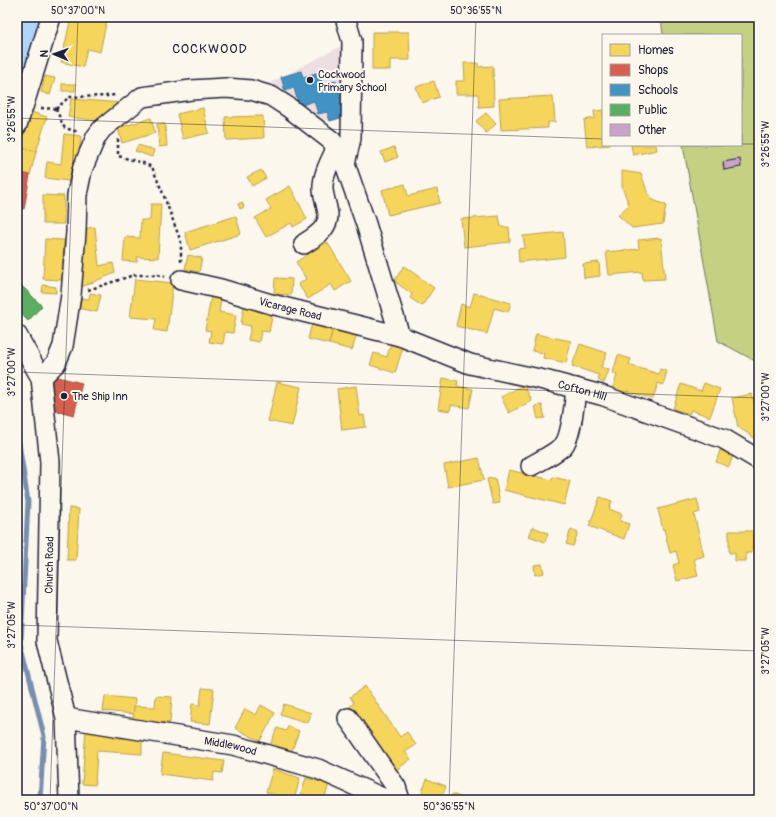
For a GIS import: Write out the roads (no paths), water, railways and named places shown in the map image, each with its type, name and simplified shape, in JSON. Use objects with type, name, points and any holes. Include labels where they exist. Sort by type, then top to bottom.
[{"type":"street","points":[[17,125],[51,17]]},
{"type":"street","points":[[304,244],[322,230],[326,224],[328,216],[323,190],[323,180],[327,169],[340,156],[351,138],[352,42],[344,17]]},
{"type":"street","points":[[41,378],[56,363],[63,346],[76,232],[77,195],[82,170],[96,137],[102,129],[142,97],[191,90],[226,88],[251,90],[271,96],[288,106],[332,141],[340,156],[366,224],[400,336]]},
{"type":"street","name":"Vicarage Road","points":[[181,280],[400,336]]},
{"type":"street","name":"Church Road","points":[[17,335],[41,378],[50,462],[47,641],[66,718],[69,800]]},
{"type":"street","name":"Cofton Hill","points":[[400,336],[470,364],[544,380],[601,395],[724,439],[759,460]]},
{"type":"street","points":[[531,466],[564,445],[571,427],[576,388]]},
{"type":"street","name":"Middlewood","points":[[66,718],[233,745],[318,769],[387,800]]},
{"type":"street","points":[[348,718],[396,787],[400,800]]},
{"type":"water","points":[[17,17],[43,17],[17,92]]},
{"type":"waterway","points":[[17,430],[28,502],[21,643],[44,736],[40,800]]},
{"type":"place","name":"Cockwood Primary School","points":[[310,80]]},
{"type":"place","name":"The Ship Inn","points":[[64,396]]},
{"type":"district","name":"COCKWOOD","points":[[210,48]]}]
